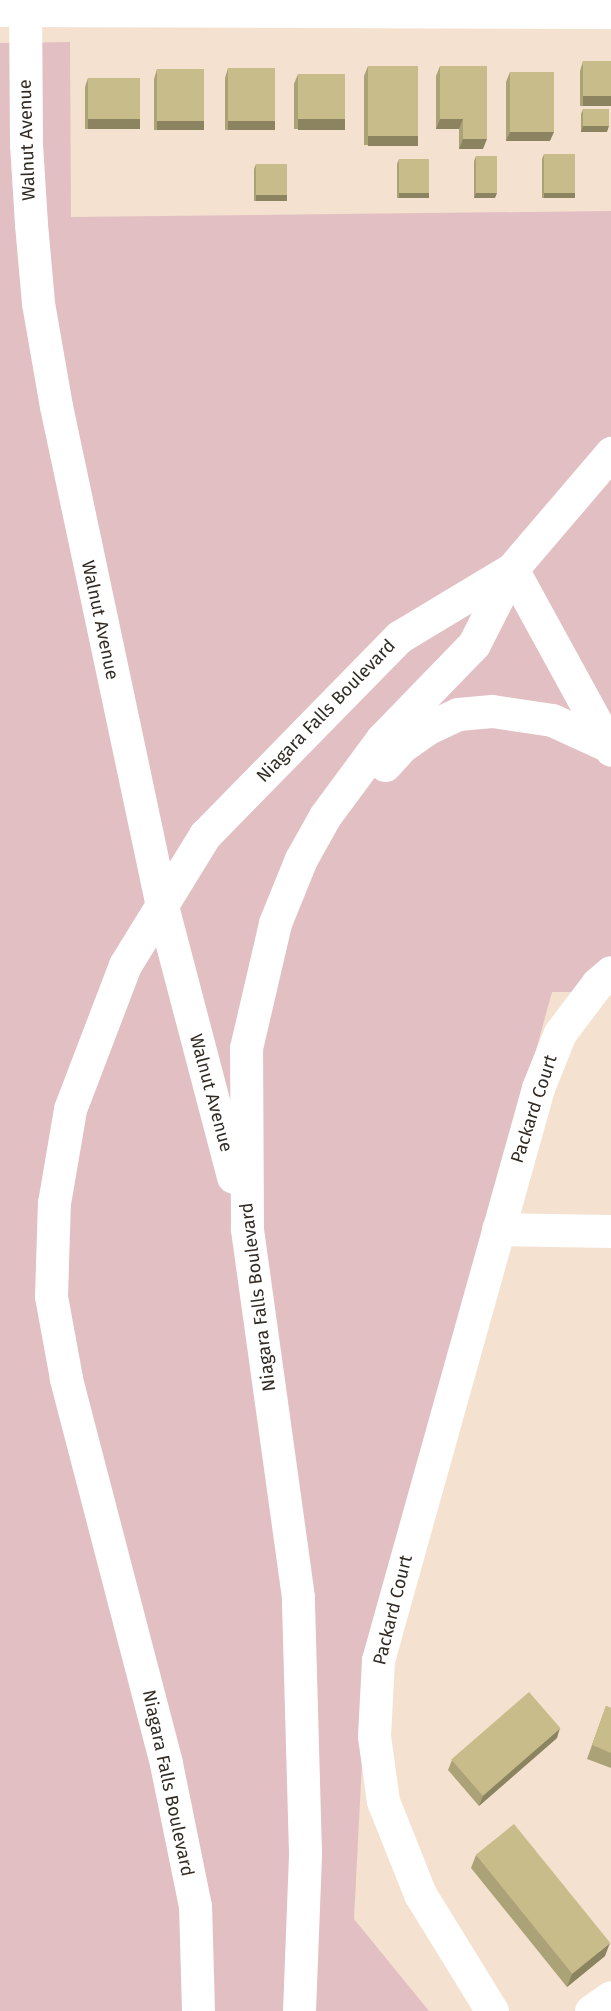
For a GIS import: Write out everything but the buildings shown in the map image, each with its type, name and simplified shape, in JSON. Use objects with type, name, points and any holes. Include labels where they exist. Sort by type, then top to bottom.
[{"type":"main road","points":[[16,7],[611,12]]},
{"type":"main road","name":"Walnut Avenue","points":[[16,7],[38,303],[76,508],[162,906],[247,1228]]},
{"type":"main road","points":[[610,748],[512,569],[611,453]]},
{"type":"main road","name":"Niagara Falls Boulevard","points":[[198,2011],[195,1906],[166,1763],[66,1378],[51,1296],[54,1203],[70,1109],[125,965],[205,835],[399,637],[512,569]]},
{"type":"main road","name":"Niagara Falls Boulevard","points":[[299,2011],[305,1853],[298,1597],[247,1228],[246,1048],[275,923],[301,859],[325,816],[382,739],[474,644],[512,569]]},
{"type":"main road","points":[[325,816],[365,789],[401,747],[428,728],[458,714],[492,711],[522,713],[552,720],[610,748]]},
{"type":"main road","name":"Packard Court","points":[[492,2011],[420,1894],[383,1801],[375,1736],[378,1660],[538,1088],[560,1033],[597,984],[611,972]]},
{"type":"main road","points":[[498,1228],[611,1231]]},
{"type":"main road","points":[[591,2011],[611,1997]]},
{"type":"shaded area","points":[[70,42],[71,217],[611,211],[611,992],[552,992],[367,1664],[354,1919],[429,2011],[0,2011],[0,43]]}]
